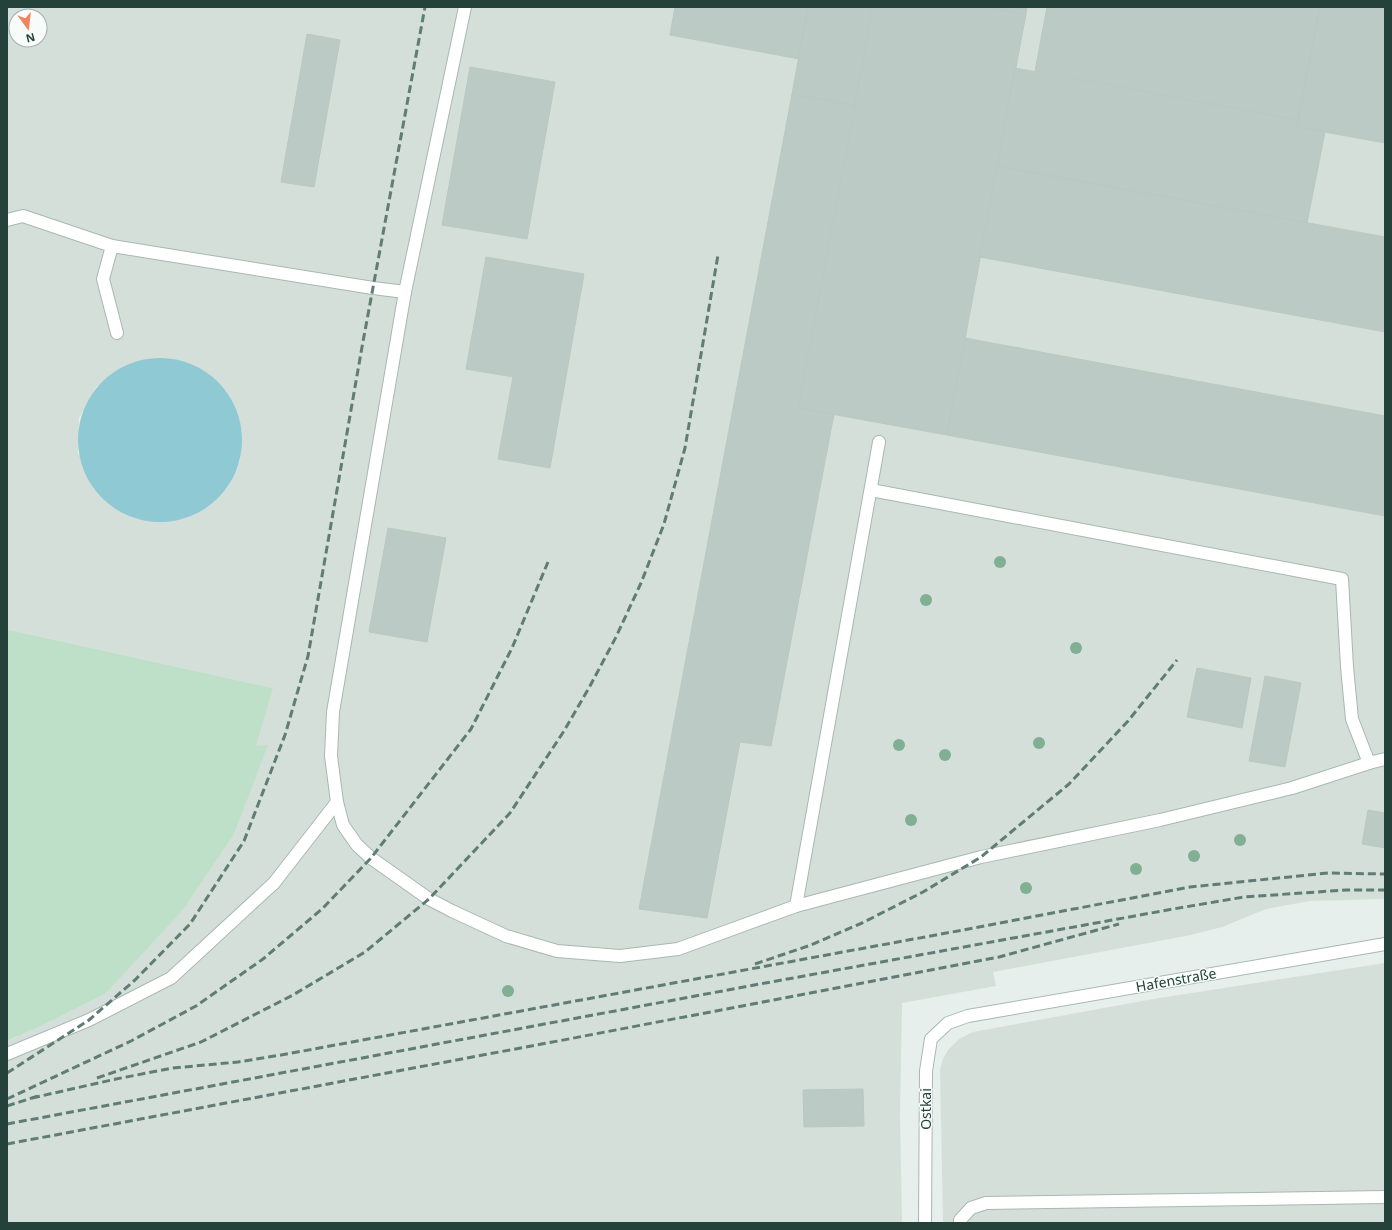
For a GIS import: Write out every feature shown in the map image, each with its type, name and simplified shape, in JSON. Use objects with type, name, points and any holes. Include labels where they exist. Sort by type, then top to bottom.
[{"type":"street","points":[[464,7],[405,292],[333,712],[331,756],[337,802],[343,825],[357,845],[371,858],[429,899],[506,936],[557,951],[620,956],[678,949],[796,906],[981,857],[1160,820],[1292,788],[1385,759]]},
{"type":"street","points":[[7,220],[23,216],[112,246],[405,292]]},
{"type":"street","points":[[112,246],[103,279],[117,333]]},
{"type":"street","points":[[796,906],[879,442]]},
{"type":"street","points":[[871,490],[1342,579],[1347,667],[1352,719],[1369,763]]},
{"type":"street","points":[[7,1054],[89,1020],[171,978],[274,883],[337,802]]},
{"type":"street","name":"Hafenstraße","points":[[968,1016],[1385,944]]},
{"type":"street","name":"Ostkai","points":[[925,1223],[926,1070],[931,1039],[948,1023],[968,1016]]},
{"type":"street","points":[[960,1223],[960,1220],[972,1208],[986,1202],[1385,1197]]},
{"type":"shaded area","points":[[7,7],[1385,7],[1385,899],[1310,901],[1266,909],[1222,927],[1191,935],[993,972],[996,986],[902,1003],[900,1113],[902,1223],[7,1223],[7,1041],[17,1037],[273,688],[10,630],[7,631]],"holes":[[[97,386],[242,430],[240,461],[228,487],[78,455],[79,418]]]},
{"type":"shaded area","points":[[1385,963],[1385,1223],[943,1223],[940,1069],[948,1050],[959,1039],[973,1032],[1153,999]]},
{"type":"green space","points":[[10,630],[273,688],[256,746],[268,745],[234,834],[182,911],[106,993],[7,1041],[7,631]]},
{"type":"water","points":[[160,358],[191,364],[218,382],[236,409],[242,440],[236,471],[218,498],[191,516],[160,522],[129,516],[102,498],[84,471],[78,440],[84,409],[102,382],[129,364]]},
{"type":"building","points":[[675,7],[808,7],[799,59],[670,35]]},
{"type":"building","points":[[808,7],[873,7],[855,106],[792,94]]},
{"type":"building","points":[[873,7],[986,7],[1026,14],[947,435],[798,408]]},
{"type":"building","points":[[986,7],[1027,7],[1026,14]]},
{"type":"building","points":[[1047,7],[1320,7],[1298,120],[1035,71]]},
{"type":"building","points":[[1320,7],[1385,7],[1385,143],[1297,127]]},
{"type":"building","points":[[307,34],[340,40],[314,187],[281,182]]},
{"type":"building","points":[[470,67],[555,82],[527,239],[442,225]]},
{"type":"building","points":[[1015,68],[1298,120],[1297,127],[1325,132],[1307,223],[997,166]]},
{"type":"building","points":[[792,94],[855,106],[798,408],[834,414],[771,746],[740,742],[707,918],[639,909]]},
{"type":"building","points":[[997,166],[1385,237],[1385,332],[980,257]]},
{"type":"building","points":[[486,257],[584,274],[550,468],[498,459],[513,377],[466,369]]},
{"type":"building","points":[[965,338],[1385,416],[1385,516],[947,435]]},
{"type":"building","points":[[388,528],[446,538],[427,642],[369,632]]},
{"type":"building","points":[[1197,668],[1251,678],[1242,728],[1187,717]]},
{"type":"building","points":[[1265,676],[1301,683],[1285,767],[1249,761]]},
{"type":"building","points":[[1368,810],[1385,813],[1385,848],[1362,844]]},
{"type":"building","points":[[863,1089],[864,1126],[804,1127],[803,1090]]},
{"type":"railway","points":[[7,1073],[89,1020],[135,980],[190,924],[244,841],[285,735],[308,656],[362,347],[425,7]]},
{"type":"railway","points":[[97,1078],[201,1042],[293,995],[365,952],[429,899],[510,813],[564,731],[590,686],[616,637],[641,583],[664,524],[685,448],[718,255]]},
{"type":"railway","points":[[7,1099],[131,1041],[196,1006],[263,959],[322,909],[371,858],[471,729],[512,648],[548,562]]},
{"type":"railway","points":[[755,964],[811,945],[862,923],[923,892],[981,857],[1069,784],[1128,721],[1177,660]]},
{"type":"railway","points":[[32,1098],[173,1068],[238,1062],[281,1055],[1190,887],[1328,873],[1385,874]]},
{"type":"railway","points":[[7,1124],[1173,909],[1244,897],[1346,890],[1385,890]]},
{"type":"railway","points":[[7,1144],[999,957],[1119,924]]},
{"type":"railway","points":[[7,1106],[38,1096]]}]
